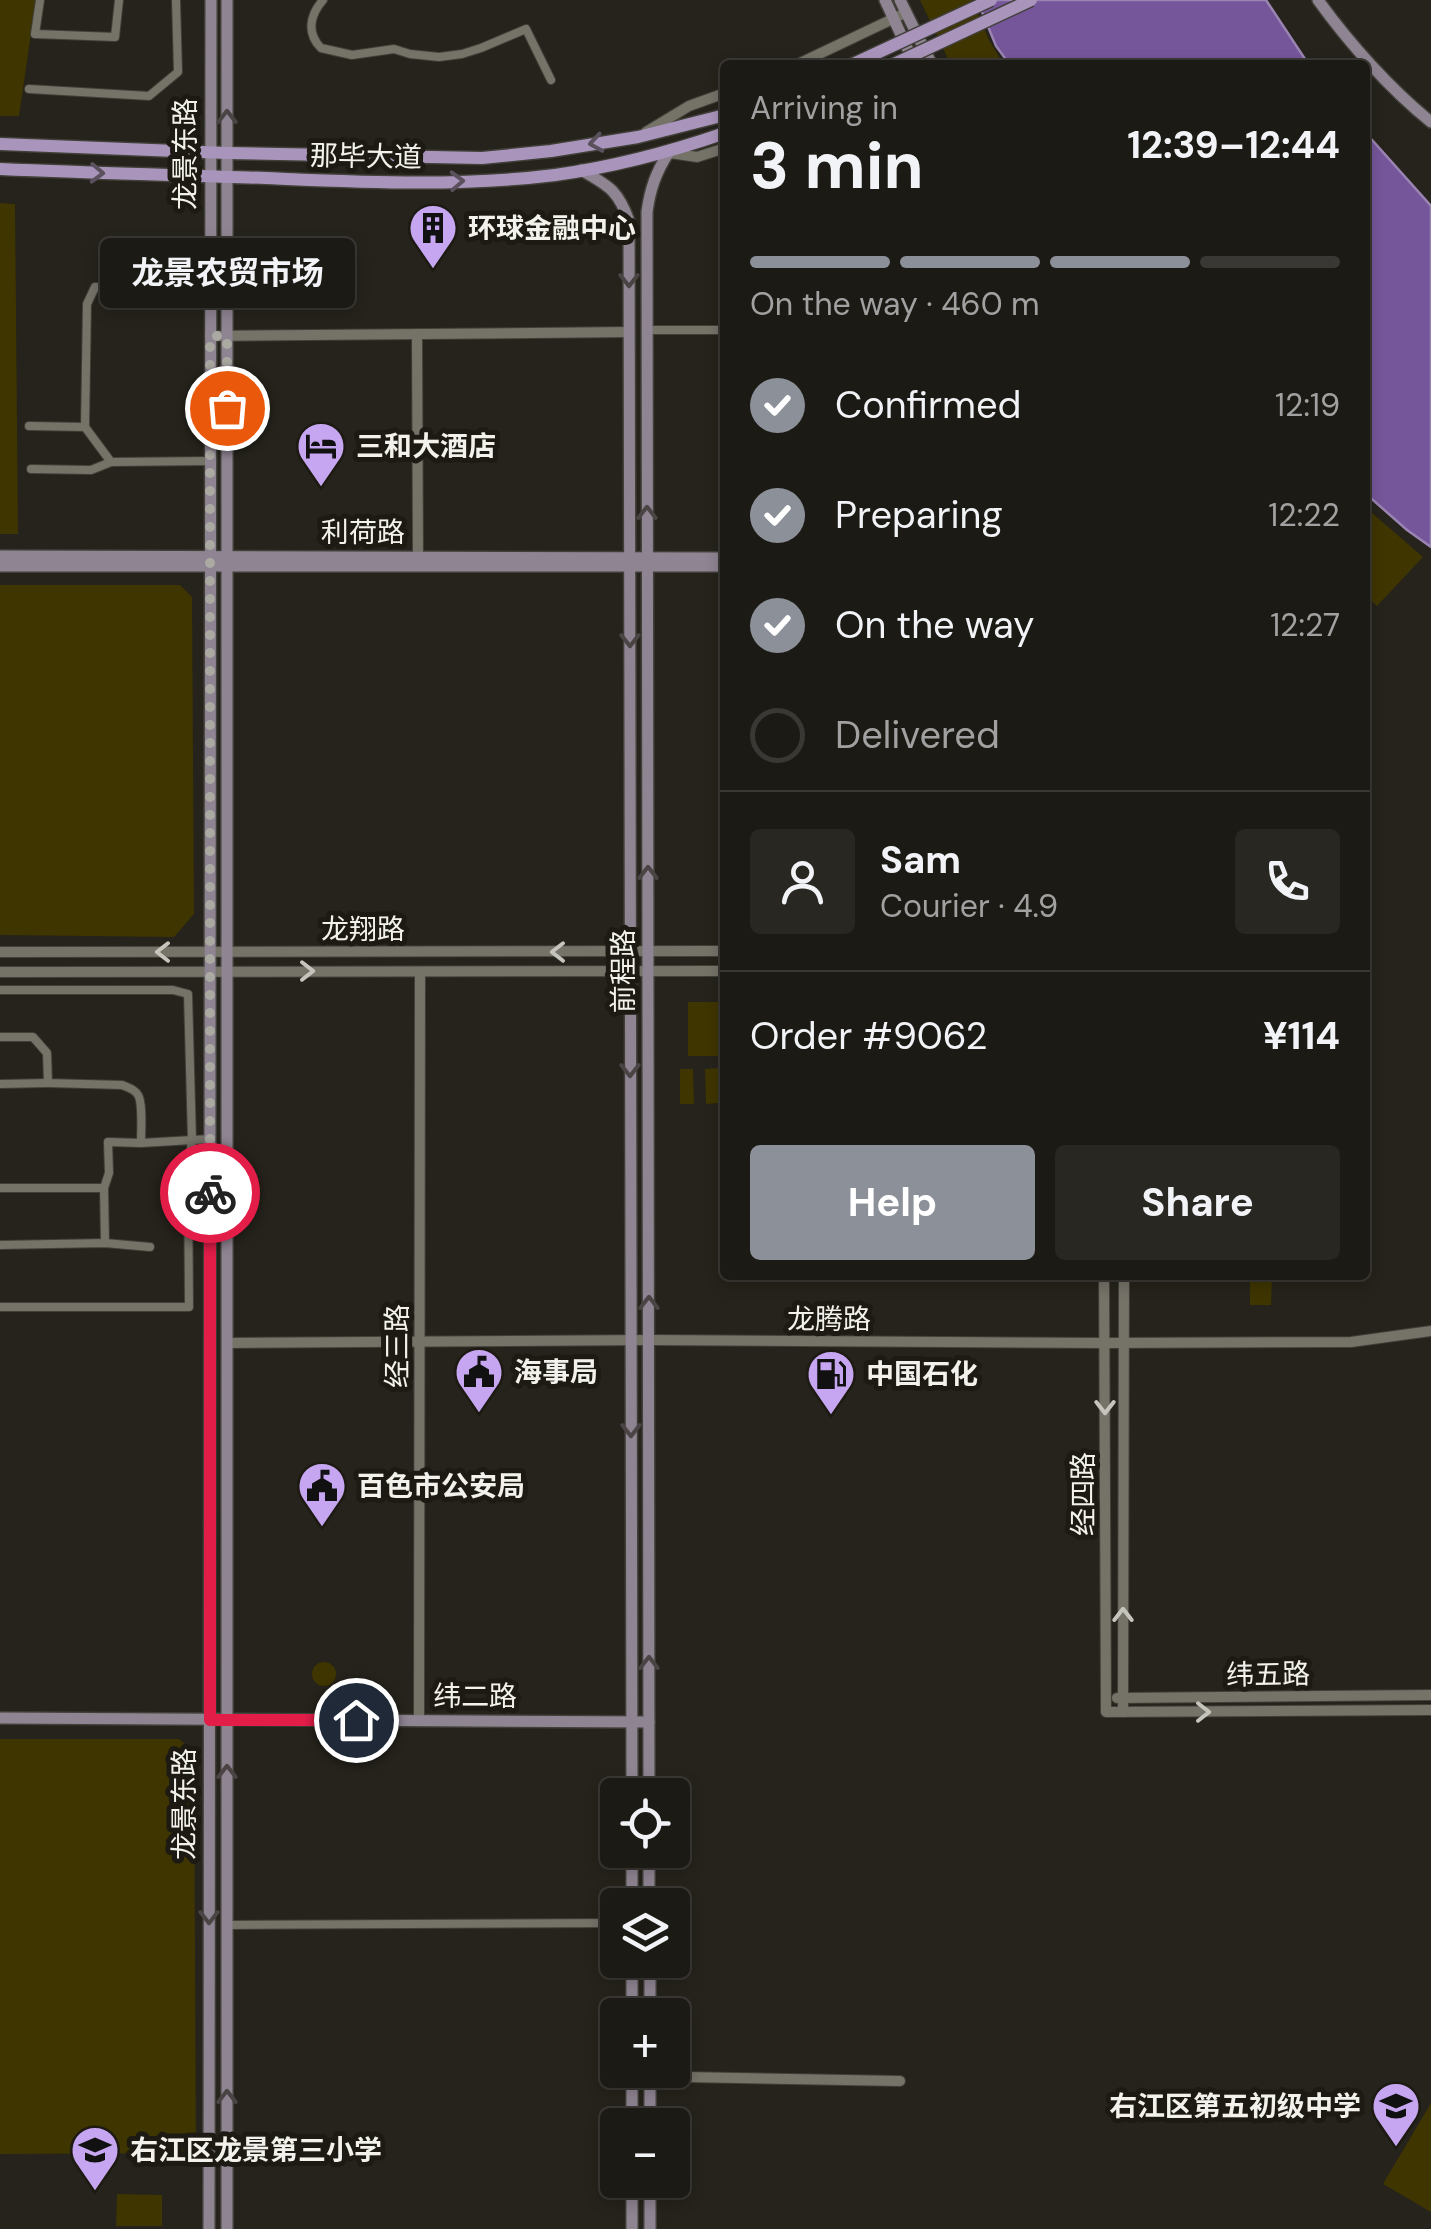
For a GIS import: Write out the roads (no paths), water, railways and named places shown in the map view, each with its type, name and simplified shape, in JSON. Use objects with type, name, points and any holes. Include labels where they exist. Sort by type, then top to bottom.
[{"type":"main road","name":"龙景东路","points":[[209,2229],[211,0]]},
{"type":"main road","name":"龙景东路","points":[[227,2229],[228,0]]},
{"type":"main road","points":[[885,0],[913,60]]},
{"type":"main road","points":[[900,0],[930,60]]},
{"type":"main road","points":[[862,60],[990,0]]},
{"type":"main road","points":[[903,60],[1031,0]]},
{"type":"main road","points":[[1318,0],[1368,60]]},
{"type":"main road","points":[[1370,62],[1406,102],[1431,122]]},
{"type":"main road","name":"那毕大道","points":[[0,144],[482,158],[638,137],[720,116]]},
{"type":"main road","name":"那毕大道","points":[[0,169],[450,182],[581,170],[669,152],[720,135]]},
{"type":"main road","name":"前程路","points":[[649,1778],[646,212],[650,189],[669,152]]},
{"type":"main road","name":"前程路","points":[[581,170],[620,198],[629,221],[632,1778]]},
{"type":"main road","name":"利荷路","points":[[0,556],[210,562]]},
{"type":"main road","name":"利荷路","points":[[0,566],[418,557],[630,562]]},
{"type":"main road","name":"利荷路","points":[[227,561],[647,562],[720,558]]},
{"type":"main road","name":"利荷路","points":[[647,562],[720,566]]},
{"type":"main road","name":"纬二路","points":[[0,1718],[649,1722]]},
{"type":"main road","points":[[632,2198],[632,2229]]},
{"type":"main road","points":[[650,2198],[650,2229]]},
{"type":"street","points":[[40,0],[34,34],[115,37],[119,0]]},
{"type":"street","points":[[30,89],[149,96],[178,72],[176,0]]},
{"type":"street","points":[[324,0],[312,19],[311,35],[321,48],[352,56],[394,49],[439,57],[481,48],[526,29],[551,80]]},
{"type":"street","points":[[806,60],[906,12]]},
{"type":"street","points":[[638,137],[689,106],[720,95]]},
{"type":"street","points":[[669,152],[697,157],[720,150]]},
{"type":"street","points":[[111,462],[85,427],[87,304],[95,287],[188,290]]},
{"type":"street","points":[[647,330],[720,330]]},
{"type":"street","points":[[210,336],[630,332]]},
{"type":"street","points":[[417,334],[418,557]]},
{"type":"street","points":[[29,426],[85,427]]},
{"type":"street","points":[[31,469],[91,470],[111,462],[210,461]]},
{"type":"street","name":"龙翔路","points":[[0,952],[720,952]]},
{"type":"street","name":"龙翔路","points":[[0,972],[720,971]]},
{"type":"street","name":"经三路","points":[[419,1721],[420,972]]},
{"type":"street","points":[[0,990],[173,990],[188,994],[192,1140],[188,1172],[188,1307],[0,1307]]},
{"type":"street","points":[[0,1036],[34,1038],[47,1053],[48,1084]]},
{"type":"street","points":[[0,1084],[122,1085],[132,1089],[140,1104],[142,1143]]},
{"type":"street","points":[[106,1243],[104,1188],[109,1173],[108,1142],[210,1139]]},
{"type":"street","points":[[0,1188],[104,1188]]},
{"type":"street","points":[[0,1245],[106,1243],[150,1247]]},
{"type":"street","name":"经四路","points":[[1104,1280],[1106,1712]]},
{"type":"street","name":"经四路","points":[[1122,1712],[1124,1280]]},
{"type":"street","name":"龙腾路","points":[[227,1343],[1352,1342],[1431,1331]]},
{"type":"street","name":"纬五路","points":[[1106,1698],[1431,1695]]},
{"type":"street","name":"纬五路","points":[[1106,1712],[1431,1710]]},
{"type":"street","points":[[227,1925],[600,1923]]},
{"type":"street","points":[[690,2074],[900,2081]]},
{"type":"place","name":"环球金融中心","points":[[433,270]]},
{"type":"place","name":"龙景农贸市场","points":[[227,408]]},
{"type":"place","name":"三和大酒店","points":[[321,488]]},
{"type":"place","name":"海事局","points":[[479,1414]]},
{"type":"place","name":"中国石化","points":[[831,1416]]},
{"type":"place","name":"百色市公安局","points":[[322,1528]]},
{"type":"place","name":"右江区第五初级中学","points":[[1396,2148]]},
{"type":"place","name":"右江区龙景第三小学","points":[[95,2192]]}]
